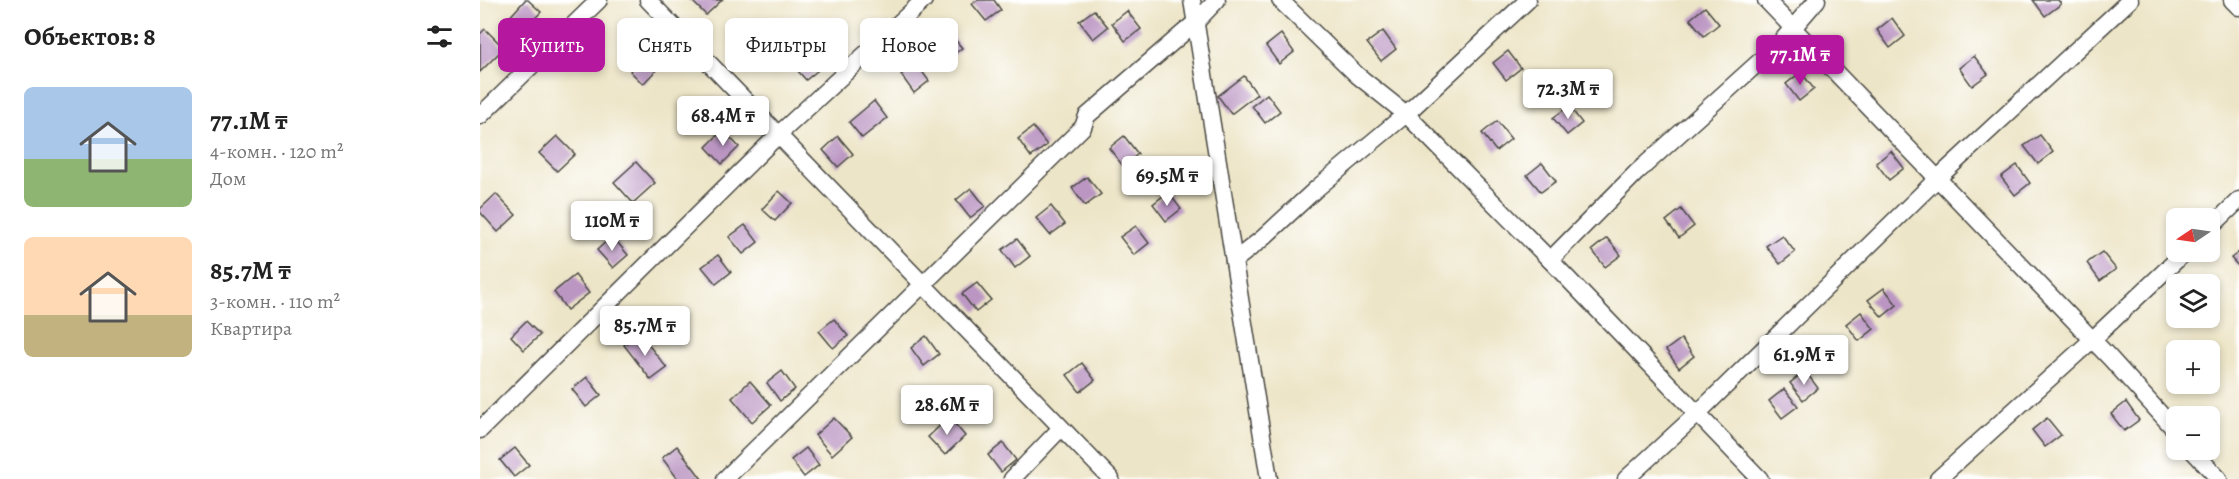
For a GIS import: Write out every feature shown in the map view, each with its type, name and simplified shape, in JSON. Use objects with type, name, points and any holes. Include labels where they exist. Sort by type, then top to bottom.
[{"type":"street","points":[[480,116],[599,0]]},
{"type":"street","points":[[648,0],[1111,479]]},
{"type":"street","points":[[480,430],[779,134],[924,0]]},
{"type":"street","points":[[1192,0],[1269,479]]},
{"type":"street","points":[[725,479],[1083,127],[1087,117],[1197,21],[1217,0]]},
{"type":"street","points":[[1280,0],[1357,75],[1406,114],[1698,412],[1760,479]]},
{"type":"street","points":[[1234,261],[1406,114],[1528,0]]},
{"type":"street","points":[[1766,0],[1938,178],[2166,420]]},
{"type":"street","points":[[1550,260],[1636,173],[1780,43],[1817,0]]},
{"type":"street","points":[[1626,479],[1938,178],[2130,0]]},
{"type":"street","points":[[2232,0],[2239,7]]},
{"type":"street","points":[[2220,218],[2239,200]]},
{"type":"street","points":[[1938,479],[2174,262]]},
{"type":"street","points":[[1012,479],[1061,428]]},
{"type":"street","points":[[2201,460],[2218,479]]},
{"type":"building","points":[[525,0],[541,12],[535,18],[509,18]]},
{"type":"building","points":[[691,0],[722,0],[706,15]]},
{"type":"building","points":[[978,0],[994,0],[1001,10],[986,21],[972,4]]},
{"type":"building","points":[[2033,0],[2058,0],[2061,4],[2045,16]]},
{"type":"building","points":[[1705,7],[1719,24],[1704,36],[1690,19]]},
{"type":"building","points":[[1094,10],[1108,27],[1093,39],[1079,21]]},
{"type":"building","points":[[1127,11],[1141,29],[1125,41],[1112,23]]},
{"type":"building","points":[[1892,18],[1905,36],[1890,48],[1877,30]]},
{"type":"building","points":[[485,29],[498,42],[498,54],[480,72],[480,34]]},
{"type":"building","points":[[1383,31],[1396,49],[1381,61],[1367,43]]},
{"type":"building","points":[[1281,34],[1294,52],[1279,64],[1266,46]]},
{"type":"building","points":[[1508,51],[1521,68],[1506,80],[1493,63]]},
{"type":"building","points":[[1974,56],[1988,74],[1972,86],[1959,68]]},
{"type":"building","points":[[631,72],[654,72],[643,84]]},
{"type":"building","points":[[799,72],[816,72],[806,80]]},
{"type":"building","points":[[905,72],[922,72],[929,81],[914,93],[901,75]]},
{"type":"building","points":[[1801,72],[1814,89],[1799,101],[1786,84]]},
{"type":"building","points":[[1244,76],[1257,94],[1231,114],[1218,96]]},
{"type":"building","points":[[1267,94],[1280,111],[1265,123],[1252,106]]},
{"type":"building","points":[[874,101],[887,118],[862,138],[849,122]]},
{"type":"building","points":[[1569,106],[1582,123],[1567,135],[1553,118]]},
{"type":"building","points":[[1497,121],[1511,139],[1496,151],[1482,133]]},
{"type":"building","points":[[1033,127],[1047,145],[1031,157],[1018,139]]},
{"type":"building","points":[[723,130],[739,147],[722,164],[706,147]]},
{"type":"building","points":[[2040,135],[2053,152],[2038,164],[2024,146]]},
{"type":"building","points":[[557,136],[575,154],[557,171],[539,153]]},
{"type":"building","points":[[838,136],[853,154],[838,167],[823,150]]},
{"type":"building","points":[[1124,136],[1138,154],[1123,166],[1109,148]]},
{"type":"building","points":[[1891,151],[1904,168],[1889,180],[1876,163]]},
{"type":"building","points":[[636,162],[655,183],[633,203],[614,182]]},
{"type":"building","points":[[1542,163],[1556,181],[1541,192],[1527,175]]},
{"type":"building","points":[[2017,165],[2030,183],[2015,195],[2001,177]]},
{"type":"building","points":[[1087,177],[1101,194],[1085,206],[1072,188]]},
{"type":"building","points":[[971,188],[985,206],[970,218],[956,200]]},
{"type":"building","points":[[779,191],[792,203],[775,221],[762,209]]},
{"type":"building","points":[[1168,192],[1181,209],[1166,221],[1153,204]]},
{"type":"building","points":[[496,194],[516,215],[498,232],[480,212],[480,209]]},
{"type":"building","points":[[1051,206],[1065,224],[1050,235],[1036,218]]},
{"type":"building","points":[[1681,209],[1694,226],[1679,238],[1666,221]]},
{"type":"building","points":[[745,225],[758,242],[743,254],[729,237]]},
{"type":"building","points":[[1136,226],[1149,243],[1134,255],[1120,237]]},
{"type":"building","points":[[1782,235],[1795,252],[1780,264],[1766,246]]},
{"type":"building","points":[[612,236],[628,255],[613,268],[597,250]]},
{"type":"building","points":[[1607,238],[1621,255],[1605,267],[1592,250]]},
{"type":"building","points":[[1017,239],[1030,256],[1015,268],[1002,250]]},
{"type":"building","points":[[2102,252],[2116,269],[2100,281],[2087,263]]},
{"type":"building","points":[[2239,252],[2239,267],[2231,258]]},
{"type":"building","points":[[718,255],[731,272],[716,284],[702,267]]},
{"type":"building","points":[[575,275],[589,293],[567,310],[554,292]]},
{"type":"building","points":[[977,283],[991,300],[976,312],[962,294]]},
{"type":"building","points":[[1884,288],[1897,305],[1882,317],[1868,300]]},
{"type":"building","points":[[1861,312],[1874,329],[1859,341],[1846,324]]},
{"type":"building","points":[[834,319],[848,336],[833,348],[819,331]]},
{"type":"building","points":[[526,321],[540,335],[524,350],[511,336]]},
{"type":"building","points":[[639,333],[667,368],[651,380],[624,345]]},
{"type":"building","points":[[926,336],[939,354],[924,366],[911,348]]},
{"type":"building","points":[[1681,339],[1694,356],[1679,368],[1666,350]]},
{"type":"building","points":[[1082,363],[1095,380],[1080,392],[1067,375]]},
{"type":"building","points":[[782,371],[795,389],[780,401],[767,383]]},
{"type":"building","points":[[1805,371],[1818,388],[1803,400],[1790,383]]},
{"type":"building","points":[[587,377],[601,395],[586,407],[572,389]]},
{"type":"building","points":[[750,381],[771,405],[752,422],[732,398]]},
{"type":"building","points":[[1784,389],[1798,406],[1782,418],[1769,401]]},
{"type":"building","points":[[2126,402],[2139,420],[2124,431],[2111,414]]},
{"type":"building","points":[[949,417],[965,436],[945,455],[928,437]]},
{"type":"building","points":[[834,418],[852,437],[832,455],[815,435]]},
{"type":"building","points":[[2047,418],[2061,435],[2045,447],[2032,430]]},
{"type":"building","points":[[1003,443],[1016,460],[1001,472],[988,455]]},
{"type":"building","points":[[677,446],[702,479],[678,479],[662,458]]},
{"type":"building","points":[[515,448],[529,465],[514,477],[500,460]]},
{"type":"building","points":[[806,448],[819,465],[804,477],[791,460]]}]
